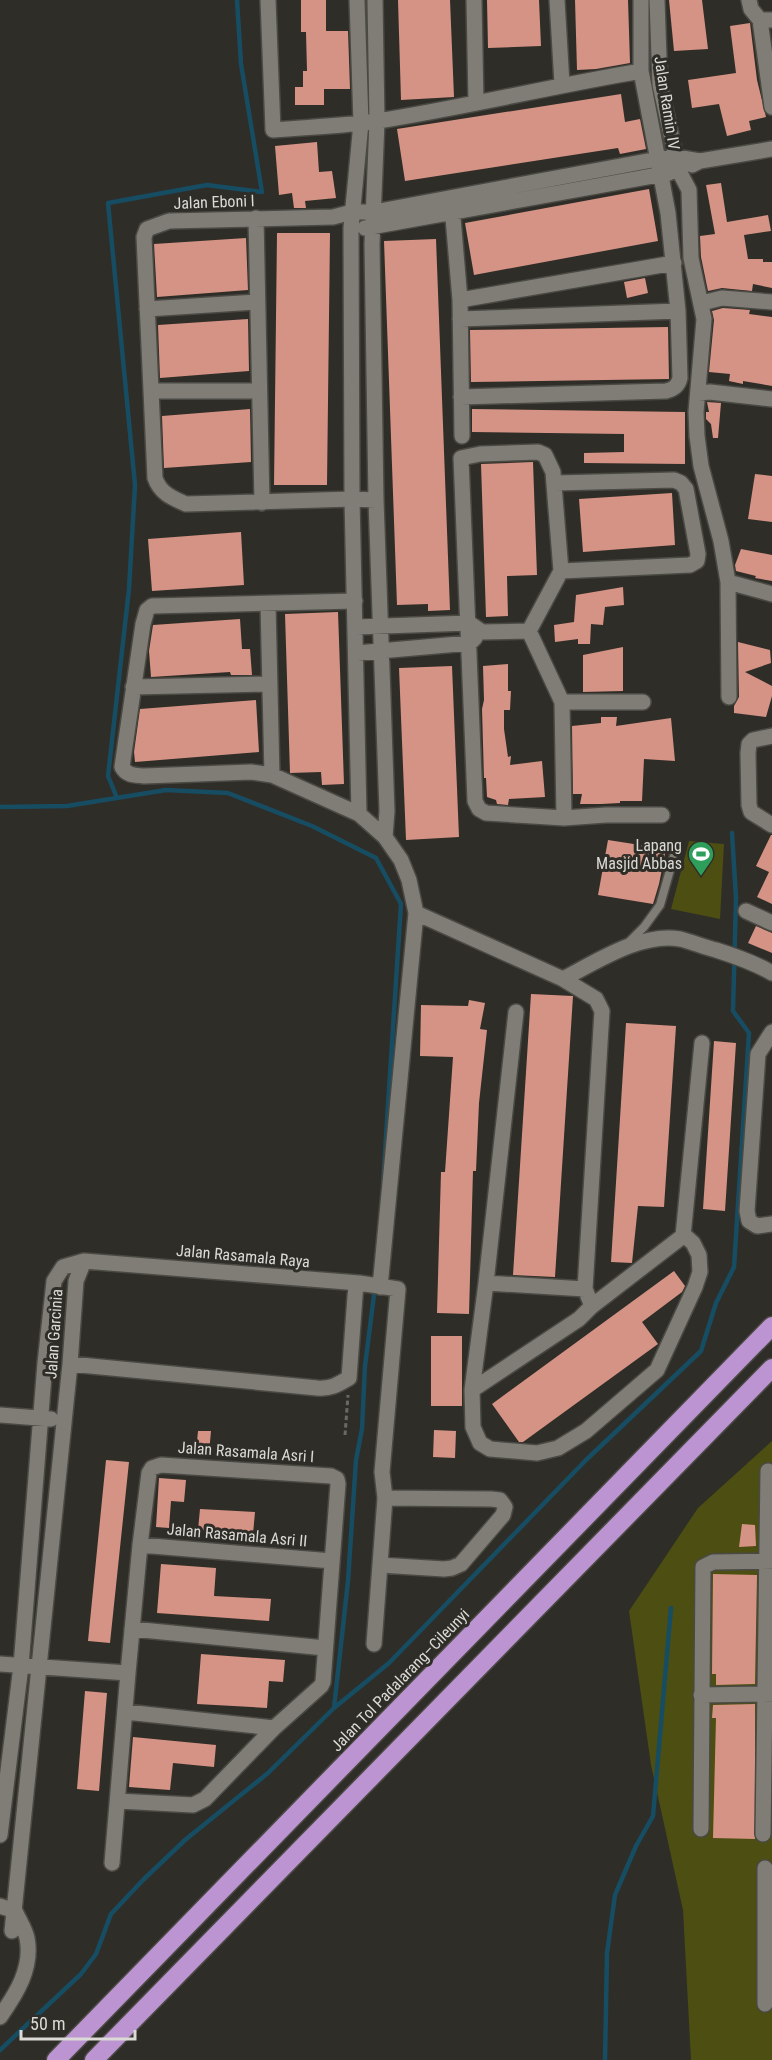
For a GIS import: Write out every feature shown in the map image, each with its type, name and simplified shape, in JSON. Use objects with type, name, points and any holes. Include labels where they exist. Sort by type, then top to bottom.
[{"type":"highway","name":"Jalan Tol Padalarang–Cileunyi","points":[[56,2060],[772,1326]]},
{"type":"highway","points":[[94,2060],[772,1368]]},
{"type":"street","points":[[268,0],[273,130],[378,121],[562,84],[641,71]]},
{"type":"street","points":[[357,0],[360,123],[351,228],[352,499],[359,814]]},
{"type":"street","points":[[375,0],[378,121],[372,228],[376,500],[387,811],[385,837]]},
{"type":"street","points":[[474,0],[476,103]]},
{"type":"street","points":[[557,0],[562,84]]},
{"type":"street","name":"Jalan Ramin IV","points":[[461,397],[666,391],[679,384],[678,311],[669,213],[641,71],[641,0]]},
{"type":"street","points":[[657,0],[660,85],[677,164],[689,190],[691,258],[704,319],[696,412],[697,436],[701,466],[721,541],[728,582],[729,697]]},
{"type":"street","points":[[749,0],[752,9],[766,20],[772,107]]},
{"type":"street","points":[[333,217],[351,228],[372,228],[452,206],[658,159],[677,164],[772,149]]},
{"type":"street","points":[[452,206],[661,175],[677,164]]},
{"type":"street","points":[[452,206],[460,300],[462,436]]},
{"type":"street","name":"Jalan Eboni I","points":[[262,503],[186,504],[174,499],[158,487],[155,478],[147,309],[144,237],[147,229],[169,221],[333,217],[352,212],[452,206]]},
{"type":"street","points":[[256,218],[262,503],[376,500]]},
{"type":"street","points":[[460,300],[674,263]]},
{"type":"street","points":[[702,303],[722,298],[772,302]]},
{"type":"street","points":[[147,309],[257,302]]},
{"type":"street","points":[[460,319],[678,311]]},
{"type":"street","points":[[151,391],[259,391]]},
{"type":"street","points":[[698,393],[711,392],[772,399]]},
{"type":"street","points":[[529,632],[561,571],[555,483],[550,462],[545,455],[538,452],[480,454],[461,458],[477,805],[486,813],[564,818],[662,815]]},
{"type":"street","points":[[555,483],[674,480],[681,483],[686,489],[698,554],[697,561],[690,565],[561,571]]},
{"type":"street","points":[[728,582],[772,594]]},
{"type":"street","points":[[355,601],[152,606],[147,610],[142,624],[122,767],[130,775],[144,776],[251,772],[272,775],[359,814],[385,837],[401,860],[409,880],[416,912],[379,1287]]},
{"type":"street","points":[[268,604],[272,775]]},
{"type":"street","points":[[356,627],[469,623],[482,632],[529,632]]},
{"type":"street","points":[[357,653],[470,643],[482,632]]},
{"type":"street","points":[[529,632],[562,702],[564,818]]},
{"type":"street","points":[[133,687],[270,684]]},
{"type":"street","points":[[562,702],[643,702]]},
{"type":"street","points":[[772,736],[753,740],[749,744],[748,753],[751,812],[772,825]]},
{"type":"street","points":[[746,910],[772,922]]},
{"type":"street","points":[[416,912],[563,979],[597,999],[602,1011],[585,1289],[592,1306]]},
{"type":"street","points":[[563,979],[623,948],[654,940],[680,939],[758,965],[772,973]]},
{"type":"street","points":[[516,1012],[472,1390],[475,1436],[480,1443],[490,1449],[537,1453],[558,1448],[586,1431],[657,1370],[700,1272],[699,1255],[693,1242],[683,1234]]},
{"type":"street","points":[[772,1033],[758,1054],[747,1211],[749,1221],[757,1226],[772,1224]]},
{"type":"street","points":[[472,1390],[579,1319],[592,1306],[680,1239],[683,1234],[702,1043]]},
{"type":"street","name":"Jalan Rasamala Raya","points":[[84,1261],[358,1283],[398,1289],[382,1472],[385,1498]]},
{"type":"street","name":"Jalan Garcinia","points":[[0,2018],[18,1992],[28,1955],[13,1931],[7,1909],[39,1667],[70,1364],[76,1281],[84,1261]]},
{"type":"street","name":"Jalan Garcinia","points":[[0,1834],[21,1666],[54,1281],[63,1267],[84,1261]]},
{"type":"street","points":[[70,1364],[327,1388],[336,1386],[349,1378],[358,1283]]},
{"type":"street","points":[[486,1283],[585,1289]]},
{"type":"street","points":[[0,1414],[64,1420]]},
{"type":"street","name":"Jalan Rasamala Asri I","points":[[140,1545],[149,1473],[152,1467],[161,1465],[331,1476],[337,1479],[338,1484],[332,1561]]},
{"type":"street","points":[[763,1834],[769,1694],[768,1471]]},
{"type":"street","points":[[374,1644],[385,1498],[491,1499],[500,1500],[505,1507],[502,1515],[461,1564],[444,1569],[380,1565]]},
{"type":"street","points":[[112,1863],[140,1545]]},
{"type":"street","name":"Jalan Rasamala Asri II","points":[[140,1545],[332,1561]]},
{"type":"street","points":[[118,1801],[193,1805],[200,1802],[274,1728],[321,1686],[332,1561]]},
{"type":"street","points":[[701,1829],[700,1695],[703,1567],[713,1562],[770,1561]]},
{"type":"street","points":[[132,1629],[325,1648]]},
{"type":"street","points":[[0,1664],[128,1673]]},
{"type":"street","points":[[700,1695],[769,1694]]},
{"type":"street","points":[[126,1712],[274,1728]]},
{"type":"street","points":[[765,1868],[769,1895],[765,2004]]},
{"type":"lane","points":[[623,948],[644,927],[660,905],[676,849]]},
{"type":"path","points":[[345,1435],[349,1378]]},
{"type":"shaded area","name":"Lapang Masjid Abbas","points":[[689,841],[724,844],[720,919],[671,909]]},
{"type":"shaded area","points":[[772,1441],[772,2060],[691,2060],[683,1910],[651,1765],[629,1611],[698,1508]]},
{"type":"building","points":[[301,0],[326,0],[326,31],[348,31],[350,89],[324,89],[324,105],[295,105],[295,87],[303,87],[303,71],[307,71],[306,32],[301,32]]},
{"type":"building","points":[[398,0],[450,0],[454,97],[401,100]]},
{"type":"building","points":[[487,0],[539,0],[541,46],[488,48]]},
{"type":"building","points":[[575,0],[628,0],[630,63],[577,70]]},
{"type":"building","points":[[669,0],[702,0],[708,49],[674,51]]},
{"type":"building","points":[[750,23],[757,80],[766,117],[749,121],[751,130],[727,136],[719,104],[692,108],[688,80],[736,73],[730,26]]},
{"type":"building","points":[[621,94],[625,122],[640,119],[646,149],[620,154],[618,148],[405,181],[397,129]]},
{"type":"building","points":[[317,142],[319,172],[332,171],[336,198],[305,201],[306,208],[294,208],[292,193],[279,195],[275,146]]},
{"type":"building","points":[[721,183],[727,222],[768,215],[771,231],[744,235],[748,259],[763,259],[763,262],[772,262],[772,288],[753,284],[752,291],[722,288],[708,291],[701,257],[700,236],[715,234],[706,185]]},
{"type":"building","points":[[649,189],[658,241],[474,275],[465,223]]},
{"type":"building","points":[[277,233],[330,233],[327,485],[274,485]]},
{"type":"building","points":[[246,238],[248,290],[157,297],[154,244]]},
{"type":"building","points":[[436,239],[450,610],[428,611],[428,604],[397,605],[384,241]]},
{"type":"building","points":[[645,278],[648,293],[627,298],[624,282]]},
{"type":"building","points":[[723,308],[750,310],[749,314],[772,317],[772,386],[729,381],[730,374],[709,372],[714,320],[712,311]]},
{"type":"building","points":[[248,319],[249,371],[160,378],[158,325]]},
{"type":"building","points":[[668,327],[669,379],[471,382],[470,330]]},
{"type":"building","points":[[707,402],[721,403],[718,438],[713,438],[711,424],[706,419],[706,412],[709,412]]},
{"type":"building","points":[[250,409],[251,462],[164,468],[162,416]]},
{"type":"building","points":[[472,409],[685,412],[685,464],[584,463],[584,453],[624,452],[624,434],[472,432]]},
{"type":"building","points":[[533,462],[537,575],[507,576],[508,616],[486,617],[481,464]]},
{"type":"building","points":[[755,474],[772,476],[772,522],[748,519]]},
{"type":"building","points":[[672,493],[675,545],[583,552],[579,499]]},
{"type":"building","points":[[241,532],[244,585],[152,591],[148,539]]},
{"type":"building","points":[[741,549],[772,555],[772,581],[736,571],[735,565]]},
{"type":"building","points":[[623,587],[624,605],[605,607],[603,625],[591,624],[590,644],[578,644],[578,639],[555,642],[554,625],[574,622],[576,595]]},
{"type":"building","points":[[338,612],[344,784],[322,785],[321,772],[290,773],[285,614]]},
{"type":"building","points":[[240,619],[242,649],[250,649],[252,675],[231,675],[230,672],[151,677],[149,651],[153,625]]},
{"type":"building","points":[[738,642],[770,650],[771,663],[745,672],[772,686],[772,696],[766,717],[734,713],[734,706],[739,697]]},
{"type":"building","points":[[623,647],[623,691],[583,692],[583,655]]},
{"type":"building","points":[[508,664],[508,691],[511,691],[510,710],[504,710],[504,729],[508,757],[511,756],[510,765],[542,761],[545,797],[509,799],[508,805],[497,804],[496,800],[487,797],[486,778],[484,778],[482,709],[483,666]]},
{"type":"building","points":[[452,666],[459,837],[406,840],[399,668]]},
{"type":"building","points":[[256,700],[259,752],[135,762],[134,752],[140,709]]},
{"type":"building","points":[[601,717],[617,717],[616,726],[671,718],[675,761],[644,759],[642,801],[580,804],[582,794],[573,794],[572,726],[601,723]]},
{"type":"building","points":[[771,835],[772,904],[757,897],[769,872],[756,866]]},
{"type":"building","points":[[608,840],[666,849],[653,904],[598,895]]},
{"type":"building","points":[[756,926],[772,933],[772,953],[748,943]]},
{"type":"building","points":[[531,994],[573,996],[555,1277],[513,1275]]},
{"type":"building","points":[[469,1000],[485,1003],[480,1029],[487,1030],[479,1103],[476,1171],[473,1171],[469,1314],[437,1313],[441,1172],[445,1172],[453,1057],[420,1056],[421,1005],[468,1006]]},
{"type":"building","points":[[626,1023],[676,1026],[664,1207],[638,1206],[632,1263],[611,1262]]},
{"type":"building","points":[[714,1041],[736,1043],[725,1211],[703,1209]]},
{"type":"building","points":[[674,1271],[685,1286],[682,1292],[642,1322],[658,1344],[523,1442],[519,1442],[492,1404]]},
{"type":"building","points":[[431,1336],[462,1336],[462,1406],[431,1406]]},
{"type":"building","points":[[434,1430],[456,1431],[455,1458],[433,1457]]},
{"type":"building","points":[[198,1431],[211,1431],[209,1453],[196,1452]]},
{"type":"building","points":[[106,1460],[129,1462],[110,1643],[88,1641]]},
{"type":"building","points":[[159,1478],[186,1480],[184,1502],[171,1501],[169,1528],[156,1527]]},
{"type":"building","points":[[200,1509],[255,1512],[253,1534],[198,1530]]},
{"type":"building","points":[[742,1524],[755,1525],[756,1546],[739,1547]]},
{"type":"building","points":[[161,1564],[216,1568],[214,1596],[271,1599],[269,1621],[157,1613]]},
{"type":"building","points":[[713,1574],[757,1575],[755,1684],[716,1685],[716,1674],[712,1674]]},
{"type":"building","points":[[201,1654],[285,1660],[283,1682],[269,1681],[267,1708],[197,1704]]},
{"type":"building","points":[[85,1691],[107,1693],[99,1791],[77,1789]]},
{"type":"building","points":[[755,1704],[755,1839],[713,1838],[716,1718],[712,1718],[713,1705]]},
{"type":"building","points":[[133,1737],[216,1745],[214,1767],[173,1763],[170,1790],[129,1787]]},
{"type":"waterway","points":[[117,798],[108,776],[129,589],[135,485],[108,203],[207,185],[262,192],[241,64],[237,0]]},
{"type":"waterway","points":[[0,807],[67,806],[166,790],[228,793],[312,826],[376,858],[401,904],[383,1183]]},
{"type":"waterway","points":[[0,2050],[81,1974],[96,1954],[111,1914],[143,1880],[185,1840],[268,1773],[334,1708],[389,1663],[586,1460],[701,1351],[716,1303],[734,1267],[749,1033],[733,1011],[736,898],[732,833]]},
{"type":"waterway","points":[[334,1708],[348,1581],[356,1460],[362,1429],[365,1366],[375,1287]]},
{"type":"waterway","points":[[605,2060],[607,1953],[615,1895],[636,1846],[653,1816],[671,1608]]},
{"type":"place","name":"Lapang Masjid Abbas","points":[[701,877]]}]
